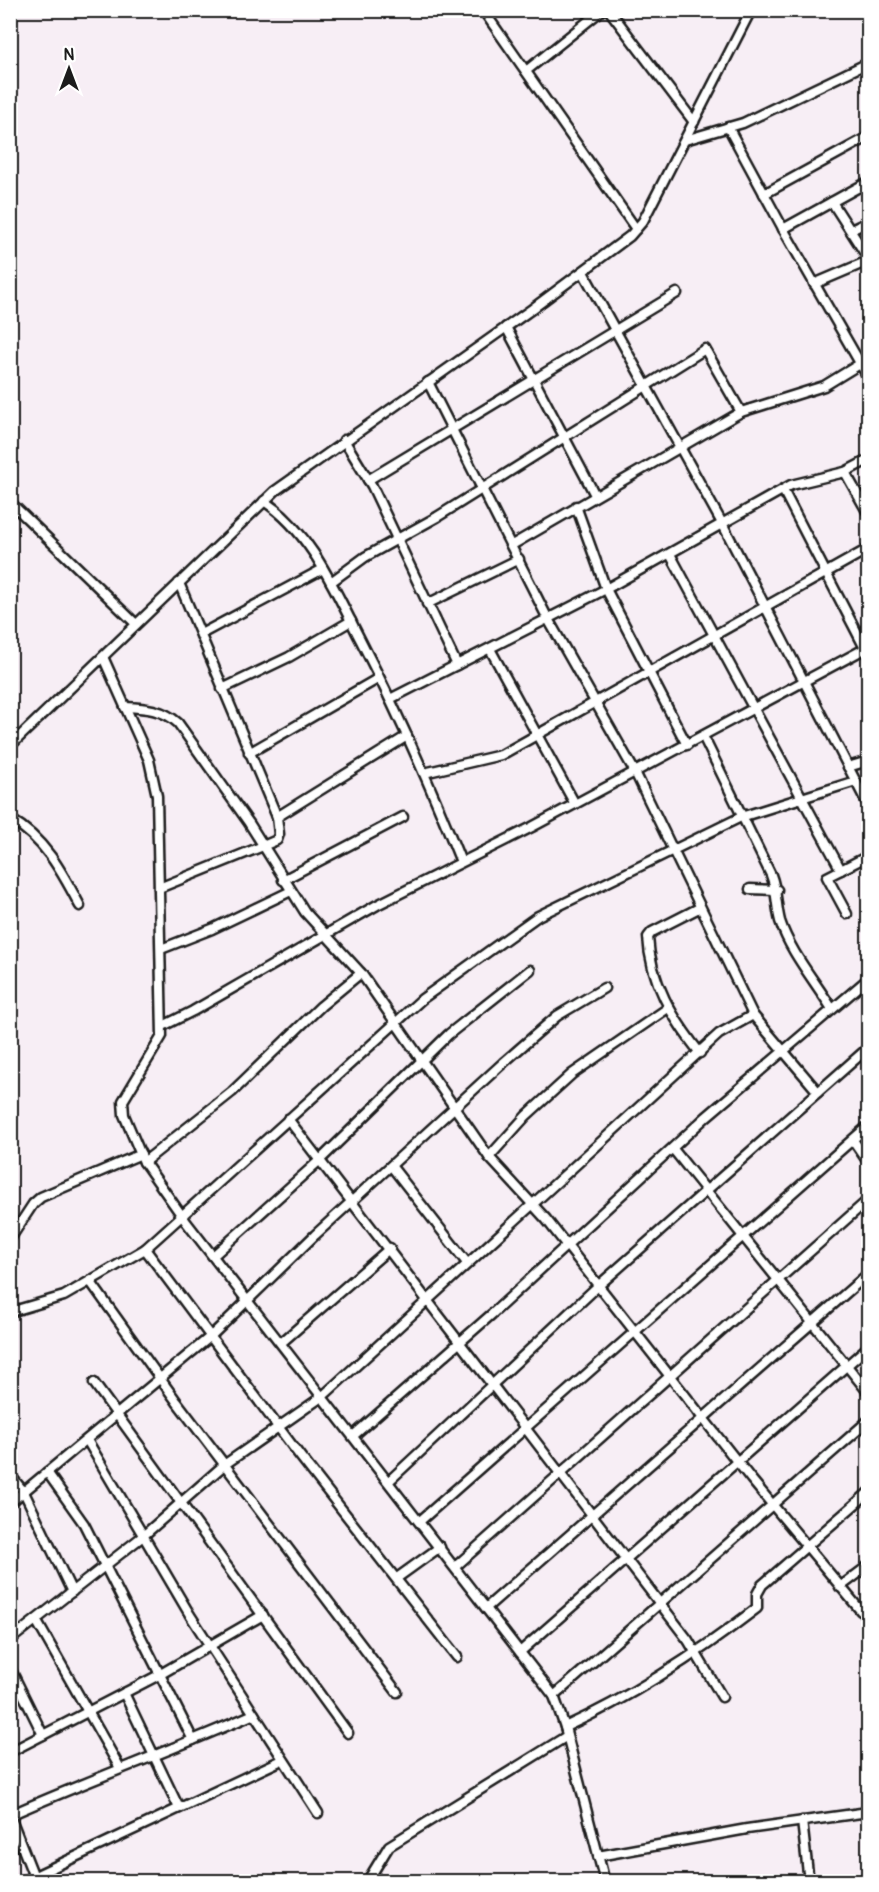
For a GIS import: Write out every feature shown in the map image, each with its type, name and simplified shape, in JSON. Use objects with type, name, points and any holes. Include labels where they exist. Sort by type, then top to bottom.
[{"type":"street","points":[[483,10],[636,229]]},
{"type":"street","points":[[526,71],[602,10]]},
{"type":"street","points":[[609,10],[694,122]]},
{"type":"street","points":[[10,746],[264,501],[344,440],[584,272],[636,229],[752,10]]},
{"type":"street","points":[[685,140],[728,128],[787,104],[868,63]]},
{"type":"street","points":[[728,128],[814,284],[864,361],[868,377]]},
{"type":"street","points":[[764,194],[868,138]]},
{"type":"street","points":[[783,229],[868,182]]},
{"type":"street","points":[[814,284],[868,260],[832,202]]},
{"type":"street","points":[[851,230],[868,222]]},
{"type":"street","points":[[584,272],[723,525],[868,805]]},
{"type":"street","points":[[368,480],[677,293]]},
{"type":"street","points":[[506,327],[536,379],[595,495]]},
{"type":"street","points":[[331,582],[365,557],[566,437],[705,349],[741,412]]},
{"type":"street","points":[[512,545],[741,412],[824,386],[864,361]]},
{"type":"street","points":[[428,382],[483,486],[548,619],[635,772],[699,908],[727,959],[753,1015],[818,1092]]},
{"type":"street","points":[[344,440],[368,480],[457,665]]},
{"type":"street","points":[[390,699],[606,589],[783,490],[815,478],[845,472],[868,460]]},
{"type":"street","points":[[845,472],[868,513]]},
{"type":"street","points":[[162,1026],[461,862],[687,745],[803,681],[867,650],[783,490]]},
{"type":"street","points":[[264,501],[291,521],[331,582],[424,772],[461,862]]},
{"type":"street","points":[[10,502],[136,624]]},
{"type":"street","points":[[576,506],[606,589],[687,745]]},
{"type":"street","points":[[424,772],[501,755],[868,549]]},
{"type":"street","points":[[670,554],[841,870]]},
{"type":"street","points":[[427,604],[519,559]]},
{"type":"street","points":[[201,634],[323,569]]},
{"type":"street","points":[[159,888],[277,840],[279,834],[277,817],[179,583]]},
{"type":"street","points":[[222,689],[289,657],[351,621]]},
{"type":"street","points":[[490,649],[575,804]]},
{"type":"street","points":[[103,657],[154,774],[157,796],[162,1036],[157,1048],[127,1090],[123,1101],[124,1115],[142,1158],[183,1217],[554,1696],[565,1727],[605,1881]]},
{"type":"street","points":[[249,753],[379,678]]},
{"type":"street","points":[[125,707],[147,708],[168,714],[178,723],[263,846],[305,912],[361,973],[489,1157],[566,1246],[738,1463],[861,1611]]},
{"type":"street","points":[[277,817],[407,736]]},
{"type":"street","points":[[703,736],[777,890],[780,919],[787,937],[832,1009]]},
{"type":"street","points":[[848,767],[868,761]]},
{"type":"street","points":[[10,1312],[64,1296],[145,1249],[183,1217],[227,1173],[448,978],[538,916],[741,817],[801,796],[856,781]]},
{"type":"street","points":[[283,879],[403,817]]},
{"type":"street","points":[[10,819],[27,829],[52,856],[80,906]]},
{"type":"street","points":[[847,914],[827,877],[868,856]]},
{"type":"street","points":[[750,889],[777,890]]},
{"type":"street","points":[[161,949],[212,929],[291,891]]},
{"type":"street","points":[[699,908],[652,932],[648,937],[668,1008],[699,1053]]},
{"type":"street","points":[[213,1256],[320,1160],[449,1034],[530,970]]},
{"type":"street","points":[[10,1239],[33,1204],[41,1197],[142,1158],[232,1092],[305,1021],[361,973]]},
{"type":"street","points":[[353,1436],[782,1051],[868,979]]},
{"type":"street","points":[[10,1503],[211,1336],[352,1201],[392,1167],[411,1145],[557,1016],[604,988]]},
{"type":"street","points":[[489,1157],[526,1116],[572,1074],[668,1008]]},
{"type":"street","points":[[10,1640],[143,1536],[224,1465],[322,1396],[719,1034],[753,1015]]},
{"type":"street","points":[[389,1481],[598,1287],[868,1048]]},
{"type":"street","points":[[288,1119],[390,1248],[493,1384],[524,1429],[698,1653],[722,1697]]},
{"type":"street","points":[[420,1521],[868,1126]]},
{"type":"street","points":[[853,1140],[868,1162]]},
{"type":"street","points":[[673,1149],[868,1392]]},
{"type":"street","points":[[392,1167],[467,1263]]},
{"type":"street","points":[[455,1567],[868,1200]]},
{"type":"street","points":[[281,1343],[390,1248]]},
{"type":"street","points":[[145,1249],[277,1426],[457,1657]]},
{"type":"street","points":[[486,1608],[868,1274]]},
{"type":"street","points":[[90,1281],[224,1465],[397,1692]]},
{"type":"street","points":[[520,1652],[868,1347]]},
{"type":"street","points":[[94,1383],[348,1733]]},
{"type":"street","points":[[554,1696],[868,1421]]},
{"type":"street","points":[[87,1440],[210,1645],[318,1813]]},
{"type":"street","points":[[47,1472],[84,1524],[106,1564],[193,1740]]},
{"type":"street","points":[[10,1475],[24,1492],[72,1592]]},
{"type":"street","points":[[565,1727],[634,1694],[698,1653],[757,1608],[757,1594],[762,1585],[868,1493]]},
{"type":"street","points":[[397,1578],[440,1547]]},
{"type":"street","points":[[840,1587],[868,1566]]},
{"type":"street","points":[[10,1752],[159,1675],[263,1615]]},
{"type":"street","points":[[36,1620],[90,1711],[120,1768]]},
{"type":"street","points":[[10,1668],[43,1735]]},
{"type":"street","points":[[123,1693],[180,1808]]},
{"type":"street","points":[[35,1878],[10,1816],[120,1768],[155,1756],[254,1714]]},
{"type":"street","points":[[367,1881],[389,1846],[567,1736]]},
{"type":"street","points":[[22,1881],[35,1878],[282,1760]]},
{"type":"street","points":[[598,1856],[736,1831],[868,1812]]},
{"type":"street","points":[[802,1821],[809,1881]]}]
